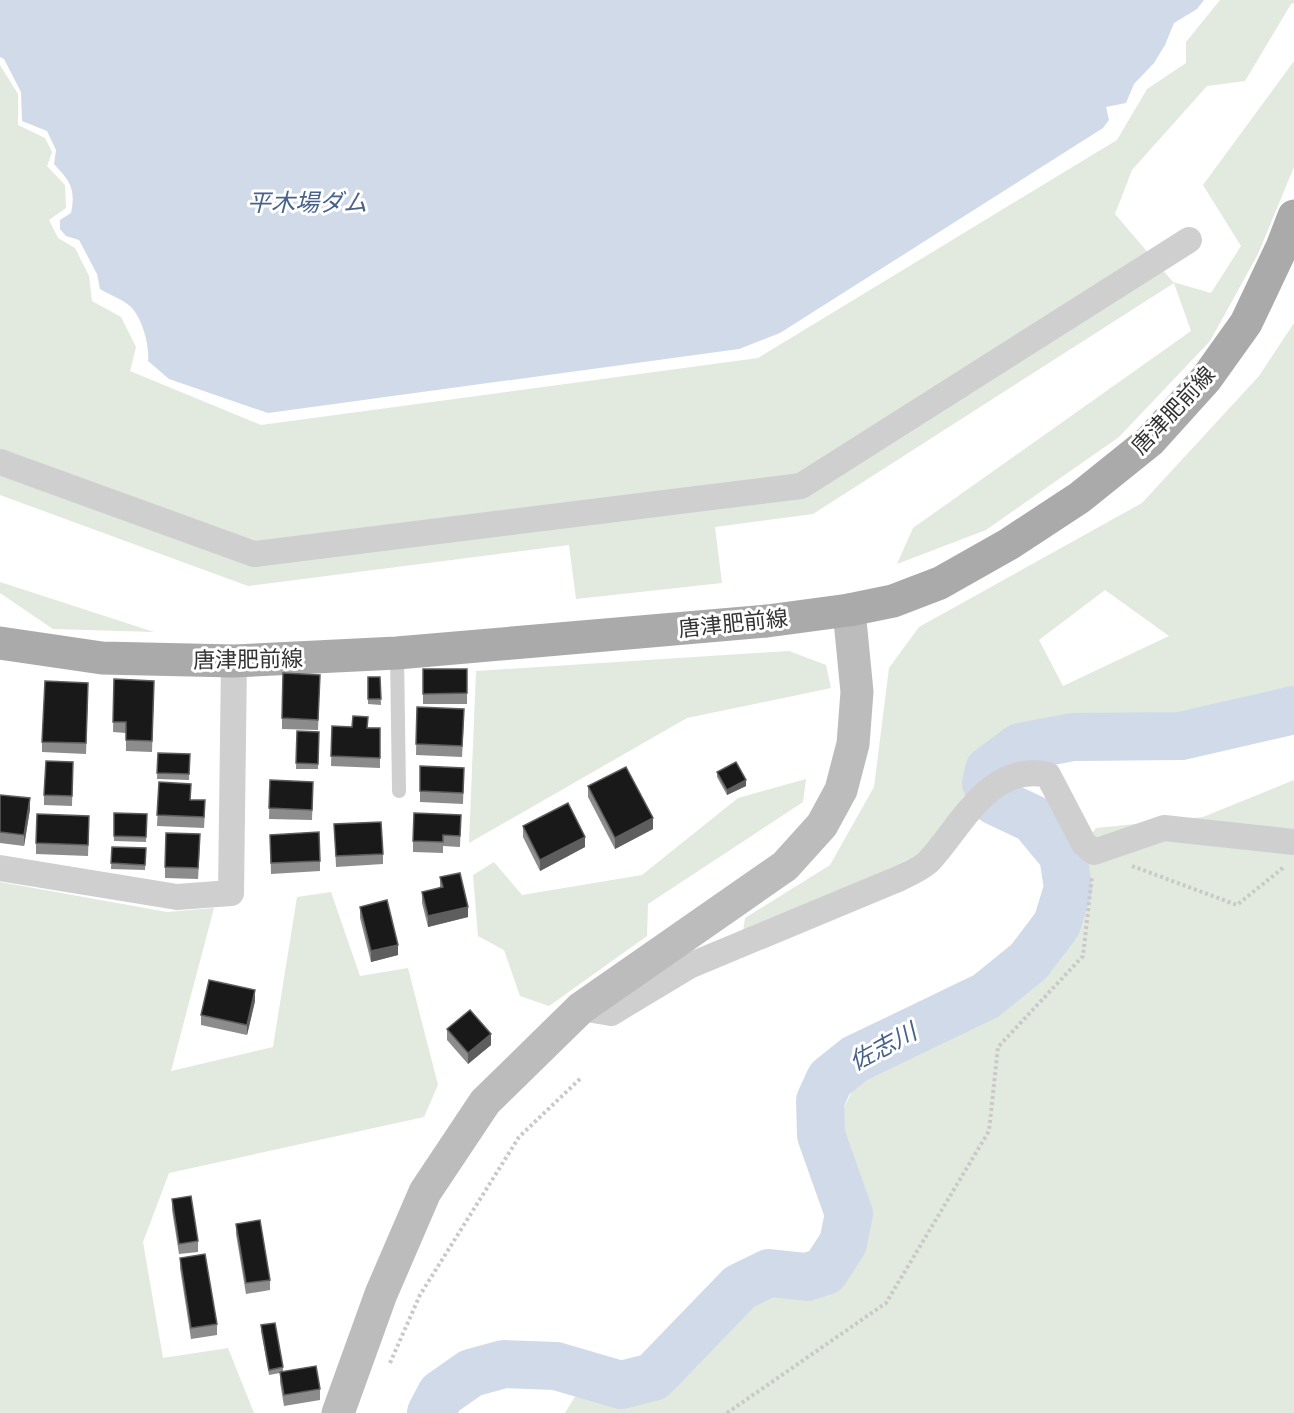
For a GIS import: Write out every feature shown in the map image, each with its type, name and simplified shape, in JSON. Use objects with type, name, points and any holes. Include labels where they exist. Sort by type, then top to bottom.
[{"type":"main road","name":"唐津肥前線","points":[[0,643],[102,658],[234,662],[397,653],[767,621],[849,610],[893,601],[940,583],[1009,544],[1079,498],[1150,441],[1206,379],[1246,323],[1294,216]]},
{"type":"street","points":[[0,462],[254,554],[801,486],[1189,240]]},
{"type":"street","points":[[338,1413],[381,1294],[425,1192],[485,1102],[581,1008],[785,866],[822,825],[841,790],[853,744],[857,692],[849,610]]},
{"type":"street","points":[[0,868],[177,897],[231,893],[234,662]]},
{"type":"street","points":[[581,1008],[611,1013],[689,966],[898,879],[929,862],[976,801],[1006,778],[1035,772],[1048,775],[1084,844],[1094,852],[1164,828],[1290,854]]},
{"type":"lane","points":[[397,653],[399,791]]},
{"type":"path","points":[[727,1413],[886,1303],[989,1131],[998,1047],[1083,956],[1094,852],[1237,905],[1290,854]]},
{"type":"path","points":[[387,1370],[420,1295],[519,1137],[582,1077]]},
{"type":"shaded area","points":[[1220,0],[1294,0],[1294,3],[1291,4],[1245,81],[1207,86],[1132,170],[1115,214],[1173,282],[1211,293],[1241,246],[1203,185],[1294,61],[1294,167],[1258,254],[1210,341],[1119,437],[986,530],[897,564],[913,528],[1191,331],[1174,283],[813,514],[715,527],[722,583],[576,599],[569,545],[248,586],[0,495],[0,65],[18,94],[18,125],[45,138],[52,152],[47,166],[65,185],[66,208],[49,220],[58,238],[75,248],[89,276],[92,301],[121,317],[136,347],[130,371],[261,425],[758,358],[1117,140],[1147,89],[1186,63],[1186,42]]},
{"type":"shaded area","points":[[1294,323],[1294,702],[1183,726],[1046,727],[989,763],[922,852],[741,945],[745,918],[830,865],[874,787],[889,668],[919,627],[1142,503],[1259,376]],"holes":[[[1105,590],[1169,636],[1063,686],[1039,640]]]},
{"type":"shaded area","points":[[0,582],[154,632],[53,629],[0,593]]},
{"type":"shaded area","points":[[789,651],[826,665],[831,688],[687,718],[469,843],[476,671]]},
{"type":"shaded area","points":[[806,779],[803,802],[648,904],[647,936],[549,1006],[520,996],[504,950],[478,936],[473,875],[494,862],[522,895],[642,875],[738,798]]},
{"type":"shaded area","points":[[1294,780],[1294,1413],[565,1413],[576,1395],[650,1391],[753,1294],[806,1292],[835,1270],[860,1209],[840,1115],[866,1064],[1022,986],[1068,932],[1072,863],[1096,828],[1203,817]]},
{"type":"shaded area","points":[[0,882],[167,912],[214,908],[171,1071],[273,1047],[297,897],[331,892],[360,976],[408,968],[438,1085],[424,1117],[169,1173],[143,1242],[163,1358],[228,1348],[254,1413],[0,1413]]},
{"type":"water","name":"平木場ダム","points":[[0,0],[1204,0],[1197,9],[1174,23],[1165,45],[1154,63],[1134,84],[1126,103],[1106,107],[1109,120],[1103,128],[780,333],[739,349],[268,413],[169,379],[148,361],[144,332],[134,311],[123,301],[100,289],[97,274],[79,240],[66,236],[60,229],[60,220],[71,213],[72,191],[64,175],[54,164],[56,150],[47,131],[22,121],[21,92],[4,59],[0,57]]},
{"type":"building","points":[[423,669],[467,669],[467,693],[423,694]]},
{"type":"building","points":[[283,673],[320,675],[318,720],[282,718]]},
{"type":"building","points":[[368,677],[380,677],[381,699],[368,699]]},
{"type":"building","points":[[114,679],[154,681],[152,741],[126,740],[126,722],[113,722]]},
{"type":"building","points":[[45,681],[88,683],[86,743],[42,742]]},
{"type":"building","points":[[417,707],[464,709],[462,746],[416,744]]},
{"type":"building","points":[[353,716],[368,717],[367,728],[380,728],[380,758],[331,756],[332,726],[352,727]]},
{"type":"building","points":[[297,731],[319,732],[318,764],[296,763]]},
{"type":"building","points":[[158,753],[190,754],[189,774],[157,773]]},
{"type":"building","points":[[46,761],[73,762],[72,796],[44,795]]},
{"type":"building","points":[[736,762],[746,780],[727,790],[717,772]]},
{"type":"building","points":[[420,766],[464,768],[463,793],[420,791]]},
{"type":"building","points":[[626,767],[653,818],[615,838],[588,786]]},
{"type":"building","points":[[270,780],[313,782],[312,810],[269,808]]},
{"type":"building","points":[[159,782],[191,784],[190,800],[205,800],[204,817],[157,815]]},
{"type":"building","points":[[0,795],[30,798],[24,835],[0,832]]},
{"type":"building","points":[[568,803],[585,837],[540,860],[523,826]]},
{"type":"building","points":[[114,813],[147,814],[146,837],[114,836]]},
{"type":"building","points":[[414,813],[461,815],[460,836],[443,835],[443,842],[413,841]]},
{"type":"building","points":[[37,814],[89,816],[88,845],[36,843]]},
{"type":"building","points":[[381,822],[383,854],[336,856],[334,824]]},
{"type":"building","points":[[319,832],[320,861],[271,863],[270,835]]},
{"type":"building","points":[[166,833],[200,834],[198,868],[165,867]]},
{"type":"building","points":[[112,847],[146,848],[145,865],[111,863]]},
{"type":"building","points":[[460,873],[468,907],[428,916],[422,892],[443,887],[440,877]]},
{"type":"building","points":[[387,900],[398,945],[371,951],[360,907]]},
{"type":"building","points":[[209,980],[255,990],[247,1025],[201,1015]]},
{"type":"building","points":[[470,1010],[491,1034],[468,1053],[447,1029]]},
{"type":"building","points":[[191,1196],[198,1241],[179,1244],[172,1199]]},
{"type":"building","points":[[260,1220],[270,1280],[246,1283],[236,1224]]},
{"type":"building","points":[[205,1254],[217,1324],[191,1328],[180,1258]]},
{"type":"building","points":[[275,1323],[283,1367],[269,1370],[261,1325]]},
{"type":"building","points":[[316,1366],[320,1389],[284,1395],[280,1372]]},
{"type":"waterway","name":"佐志川","points":[[431,1413],[441,1394],[471,1373],[504,1364],[556,1366],[621,1385],[653,1377],[740,1287],[769,1273],[807,1277],[825,1271],[843,1243],[849,1214],[821,1135],[820,1101],[830,1079],[855,1059],[986,996],[1029,961],[1057,924],[1068,888],[1063,855],[1033,819],[995,801],[986,783],[989,770],[1020,747],[1073,737],[1181,736],[1294,710]]}]
